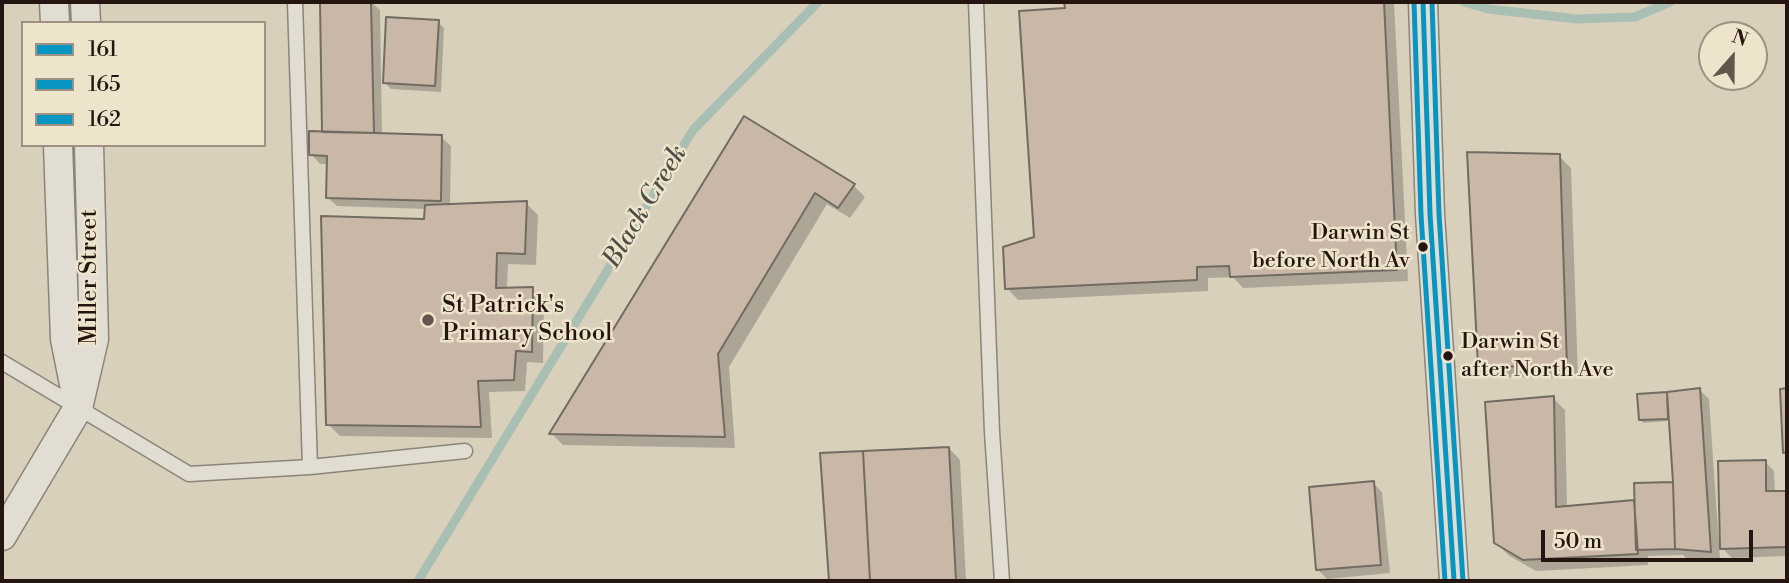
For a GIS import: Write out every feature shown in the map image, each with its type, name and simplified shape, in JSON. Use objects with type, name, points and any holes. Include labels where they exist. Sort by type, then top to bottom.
[{"type":"street","points":[[54,2],[55,21]]},
{"type":"street","points":[[85,2],[86,21]]},
{"type":"street","points":[[1423,9],[1430,227],[1455,581]]},
{"type":"street","name":"Miller Street","points":[[58,147],[65,340],[78,408]]},
{"type":"street","name":"Miller Street","points":[[2,536],[78,408],[94,339],[89,147]]},
{"type":"lane","points":[[295,2],[310,467]]},
{"type":"lane","points":[[976,2],[992,432],[1002,581]]},
{"type":"lane","points":[[2,362],[189,474],[310,467],[465,451]]},
{"type":"building","points":[[320,2],[371,2],[374,133],[322,132]]},
{"type":"building","points":[[1064,2],[1384,2],[1397,270],[1230,277],[1229,266],[1197,267],[1197,280],[1005,289],[1003,247],[1034,237],[1019,11],[1065,8]]},
{"type":"building","points":[[386,17],[439,20],[435,86],[383,83]]},
{"type":"building","points":[[744,116],[855,184],[838,208],[815,193],[718,354],[725,437],[549,434]]},
{"type":"building","points":[[309,131],[442,135],[441,201],[326,198],[327,156],[309,155]]},
{"type":"building","points":[[1467,152],[1560,154],[1567,367],[1478,366]]},
{"type":"building","name":"St Patrick's Primary School","points":[[527,201],[525,254],[497,253],[496,288],[533,287],[532,352],[516,351],[514,380],[478,381],[481,427],[326,425],[321,216],[424,219],[425,205]]},
{"type":"building","points":[[1700,388],[1711,552],[1675,549],[1667,392]]},
{"type":"building","points":[[1787,388],[1787,452],[1783,453],[1780,389]]},
{"type":"building","points":[[1667,392],[1668,419],[1639,420],[1637,394]]},
{"type":"building","points":[[1554,396],[1556,507],[1634,500],[1638,554],[1523,560],[1494,543],[1485,402]]},
{"type":"building","points":[[949,447],[956,581],[870,581],[863,451]]},
{"type":"building","points":[[863,451],[870,581],[829,581],[820,453]]},
{"type":"building","points":[[1766,460],[1766,491],[1787,491],[1787,547],[1720,549],[1718,461]]},
{"type":"building","points":[[1374,481],[1381,565],[1316,570],[1309,487]]},
{"type":"building","points":[[1673,482],[1675,549],[1636,550],[1634,483]]},
{"type":"waterway","name":"Black Creek","points":[[418,581],[693,130],[818,2]]},
{"type":"waterway","name":"Black Creek","points":[[1464,2],[1488,9],[1577,19],[1635,17],[1670,2]]},
{"type":"transit line","name":"165","points":[[1414,2],[1421,215],[1445,581]]},
{"type":"transit line","name":"161","points":[[1423,2],[1430,214],[1454,580]]},
{"type":"transit line","name":"162","points":[[1432,2],[1439,214],[1463,581]]},
{"type":"place","name":"Darwin St before North Av","points":[[1423,247]]},
{"type":"place","name":"St Patrick's Primary School","points":[[428,320]]},
{"type":"place","name":"Darwin St after North Ave","points":[[1448,356]]}]
